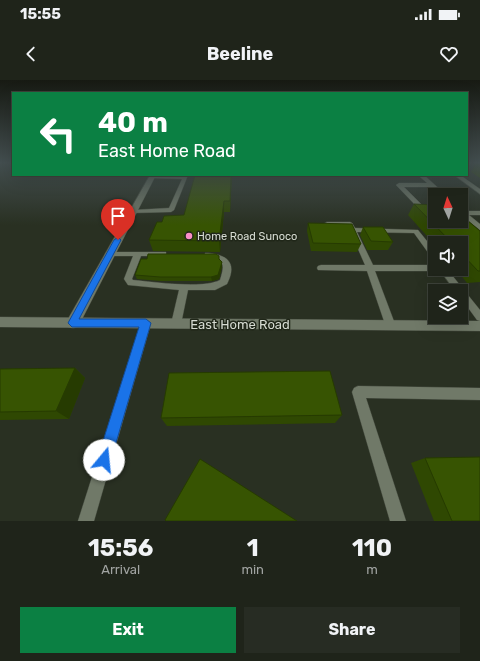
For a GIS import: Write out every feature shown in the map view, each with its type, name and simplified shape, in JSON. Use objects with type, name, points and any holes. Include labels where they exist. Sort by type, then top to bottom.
[{"type":"street","points":[[72,323],[148,184]]},
{"type":"street","name":"East Home Road","points":[[0,322],[390,324],[480,326]]},
{"type":"lane","points":[[133,212],[171,210],[182,184]]},
{"type":"lane","points":[[428,212],[426,212],[399,185],[431,184],[435,188]]},
{"type":"lane","points":[[469,184],[480,192]]},
{"type":"lane","points":[[468,213],[480,213]]},
{"type":"lane","points":[[468,218],[480,228]]},
{"type":"lane","points":[[321,224],[350,224],[370,268],[390,324]]},
{"type":"lane","points":[[353,230],[416,231],[428,247]]},
{"type":"lane","points":[[110,254],[170,255]]},
{"type":"lane","points":[[138,254],[128,279],[131,283],[215,288],[224,282],[228,267],[224,258],[217,255],[202,255]]},
{"type":"lane","points":[[321,268],[428,268]]},
{"type":"lane","points":[[176,324],[184,287]]},
{"type":"lane","points":[[468,302],[480,317]]},
{"type":"lane","points":[[86,521],[146,323]]},
{"type":"lane","points":[[398,521],[358,392],[480,394]]},
{"type":"building","points":[[193,184],[231,184],[230,201],[224,201],[219,241],[149,240],[157,222],[162,222],[164,216],[184,215]]},
{"type":"building","points":[[414,204],[428,205],[428,218]]},
{"type":"building","points":[[468,221],[480,231],[480,271],[478,271],[468,260],[468,236],[445,236],[437,228],[468,228]]},
{"type":"building","points":[[308,223],[352,224],[361,244],[313,243]]},
{"type":"building","points":[[363,227],[383,227],[393,242],[371,241]]},
{"type":"building","points":[[148,254],[216,254],[222,262],[218,275],[211,277],[160,277],[135,275],[141,259],[147,259]]},
{"type":"building","points":[[75,368],[56,411],[0,412],[0,369]]},
{"type":"building","points":[[330,371],[342,415],[161,418],[169,373]]},
{"type":"building","points":[[480,457],[480,521],[452,521],[425,458]]},
{"type":"building","points":[[200,459],[297,521],[166,521],[165,520]]},
{"type":"place","name":"Home Road Sunoco","points":[[189,236]]},
{"type":"route","points":[[104,460],[146,323],[72,323],[118,240]]}]
